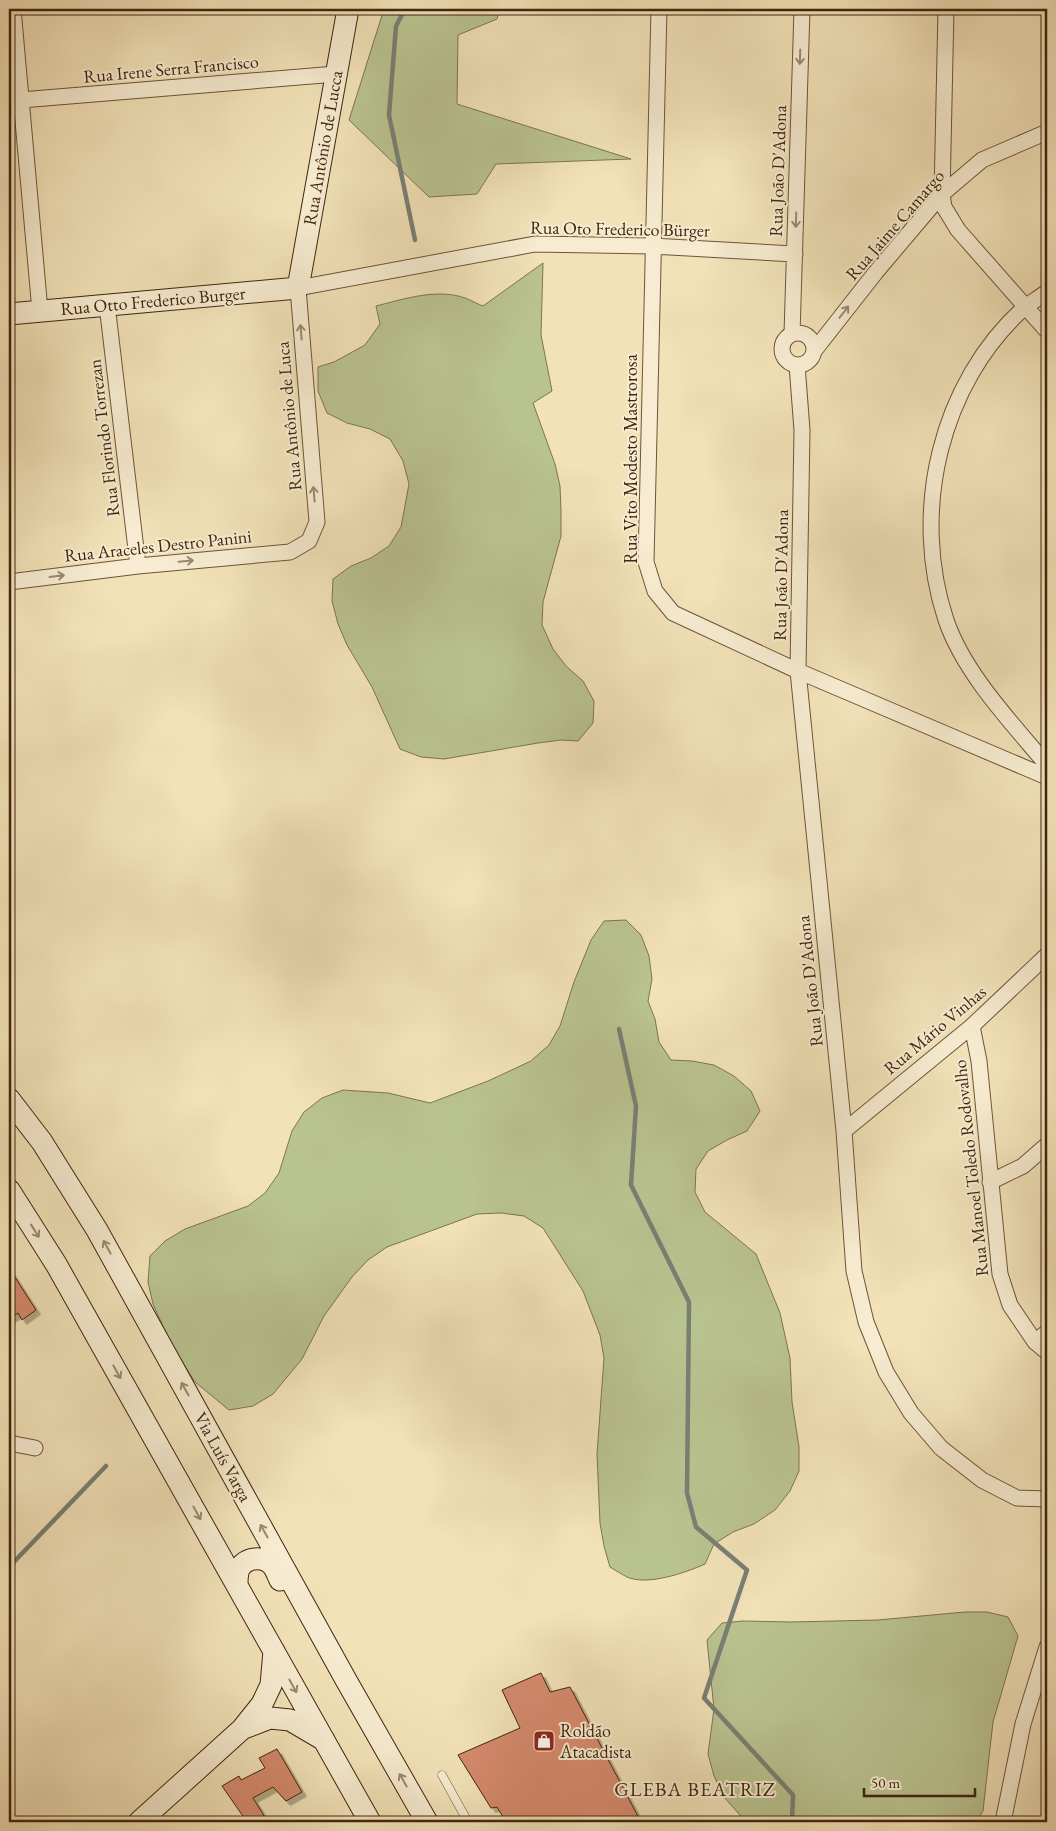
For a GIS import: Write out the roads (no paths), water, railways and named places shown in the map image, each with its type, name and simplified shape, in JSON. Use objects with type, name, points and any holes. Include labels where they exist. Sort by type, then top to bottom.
[{"type":"main road","name":"Rua Antônio de Lucca","points":[[298,288],[348,9]]},
{"type":"main road","name":"Rua Otto Frederico Burger","points":[[9,314],[298,288]]},
{"type":"main road","name":"Via Luís Varga","points":[[9,1099],[42,1142],[97,1230],[330,1653],[427,1822]]},
{"type":"main road","points":[[9,1190],[56,1264],[370,1822]]},
{"type":"main road","points":[[237,1585],[240,1567],[245,1562],[251,1559],[267,1561],[272,1566],[314,1641],[321,1649],[330,1653]]},
{"type":"main road","points":[[139,1822],[242,1729],[262,1704],[271,1685],[274,1651]]},
{"type":"main road","points":[[242,1729],[270,1718],[290,1720],[324,1741]]},
{"type":"street","points":[[13,9],[15,101],[40,311]]},
{"type":"street","name":"Rua Vito Modesto Mastrorosa","points":[[659,9],[646,562],[656,591],[673,614],[798,671],[1047,777]]},
{"type":"street","name":"Rua João D'Adona","points":[[792,334],[802,9]]},
{"type":"street","points":[[946,9],[942,194],[944,207],[958,230],[1047,331]]},
{"type":"street","name":"Rua Irene Serra Francisco","points":[[15,101],[336,74]]},
{"type":"street","name":"Rua Jaime Camargo","points":[[814,351],[876,272],[942,194],[982,160],[1047,132]]},
{"type":"street","name":"Rua Oto Frederico Bürger","points":[[298,288],[535,244],[652,246],[795,254]]},
{"type":"street","name":"Rua Antônio de Luca","points":[[298,288],[316,522],[309,541]]},
{"type":"street","points":[[1047,292],[1026,307],[991,343],[960,393],[939,451],[931,513],[934,570],[946,620],[968,665],[1001,711],[1047,765]]},
{"type":"street","name":"Rua Florindo Torrezan","points":[[107,305],[138,566]]},
{"type":"street","points":[[792,334],[808,336],[814,345],[814,351],[807,363],[797,365],[787,361],[782,352],[784,341],[792,334]]},
{"type":"street","name":"Rua João D'Adona","points":[[797,365],[802,430],[798,671],[844,1131],[854,1270],[866,1322],[886,1372],[911,1413],[941,1448],[982,1480],[1017,1498],[1047,1499]]},
{"type":"street","name":"Rua Araceles Destro Panini","points":[[9,582],[138,566],[290,552],[309,541]]},
{"type":"street","name":"Rua Mário Vinhas","points":[[844,1131],[972,1026],[1047,955]]},
{"type":"street","name":"Rua Manoel Toledo Rodovalho","points":[[972,1026],[979,1061],[1000,1274],[1010,1305],[1035,1342],[1047,1352]]},
{"type":"street","points":[[990,1182],[1023,1166],[1047,1145]]},
{"type":"street","points":[[1035,1342],[1047,1332]]},
{"type":"street","points":[[9,1443],[36,1448]]},
{"type":"street","points":[[1002,1822],[1023,1724],[1047,1647]]},
{"type":"lane","points":[[442,1775],[468,1822]]},
{"type":"waterway","points":[[405,9],[396,26],[389,115],[415,240]]},
{"type":"waterway","points":[[619,1029],[636,1106],[631,1185],[689,1302],[687,1493],[696,1527],[747,1570],[704,1698],[793,1795],[792,1822]]},
{"type":"waterway","points":[[9,1567],[106,1466]]},
{"type":"place","name":"Roldão Atacadista","points":[[544,1741]]},
{"type":"district","name":"GLEBA BEATRIZ","points":[[695,1789]]}]
